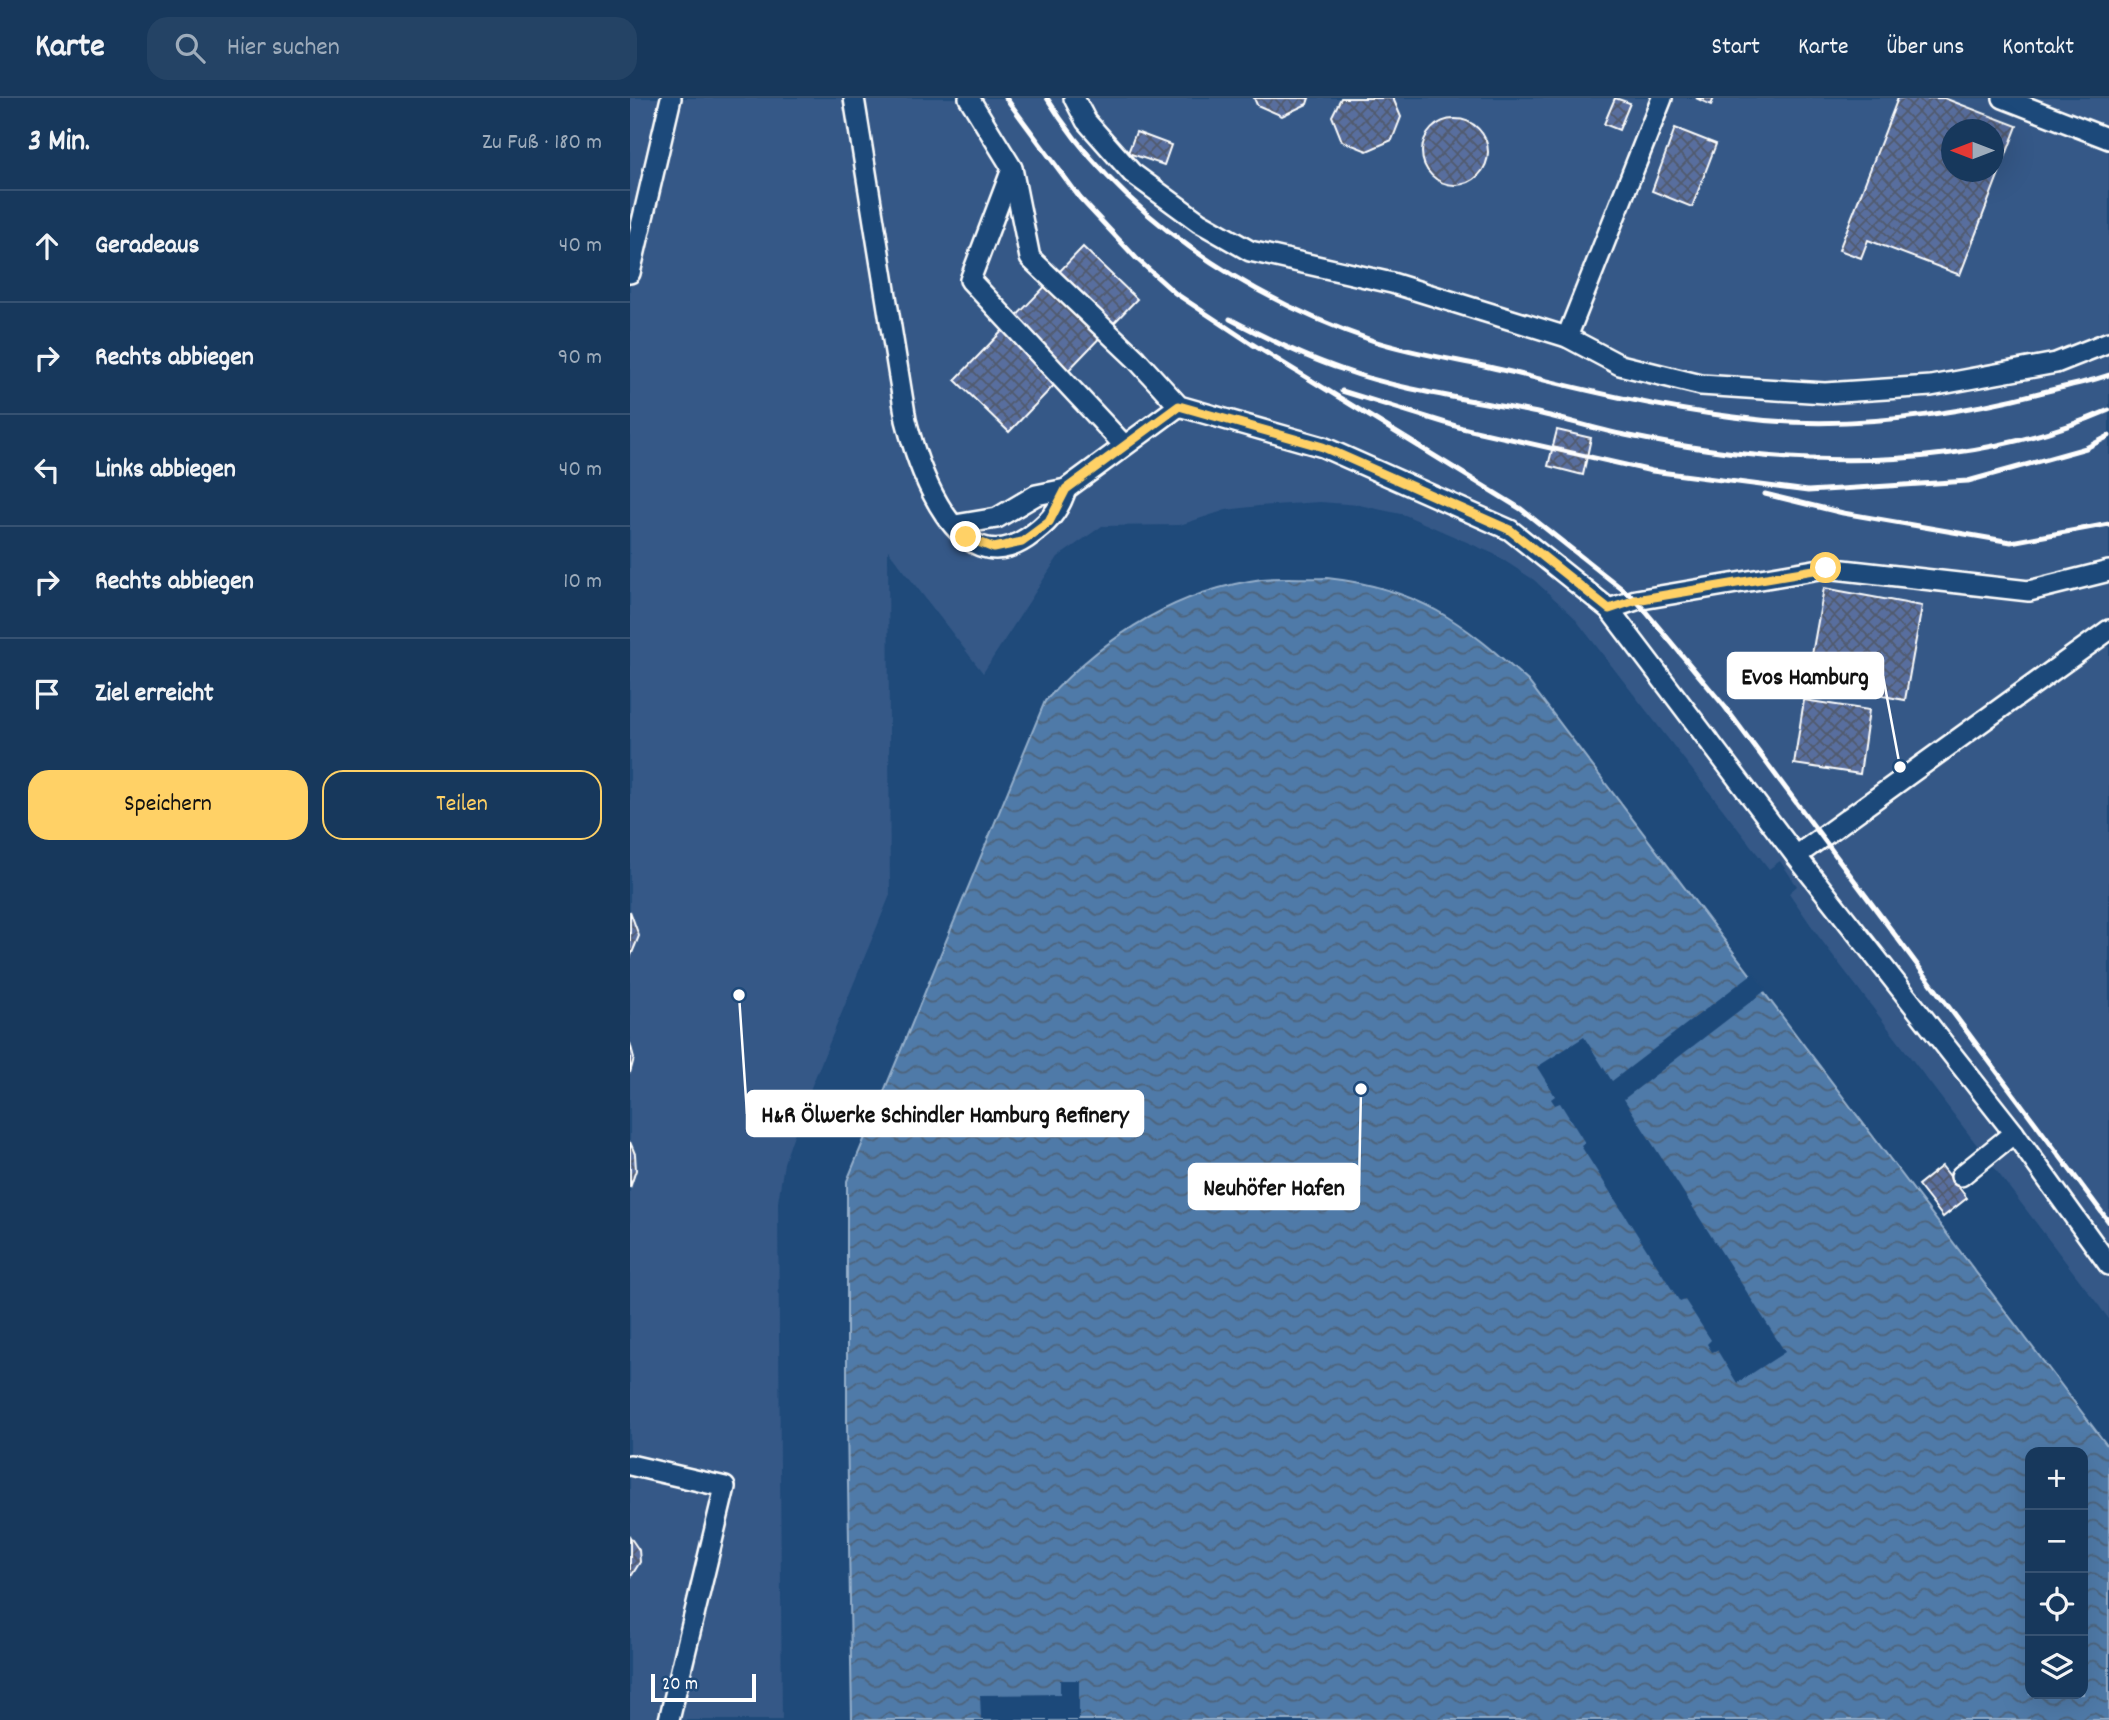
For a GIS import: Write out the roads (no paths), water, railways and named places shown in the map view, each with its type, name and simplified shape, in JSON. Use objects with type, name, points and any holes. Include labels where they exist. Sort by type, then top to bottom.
[{"type":"lane","points":[[630,273],[671,98]]},
{"type":"lane","points":[[854,98],[911,440],[918,465],[934,502],[955,525],[976,543],[994,548],[1022,542],[1049,522],[1066,489],[1179,406]]},
{"type":"lane","points":[[969,98],[1012,168],[1030,258],[1136,359],[1179,406],[1323,447],[1510,530],[1609,609],[1796,856],[2014,1133],[2109,1265]]},
{"type":"lane","points":[[1074,98],[1086,121],[1132,173],[1199,222],[1250,251],[1392,283],[1567,337],[1620,365],[1701,385],[1825,393],[1931,386],[2056,363],[2109,342]]},
{"type":"lane","points":[[1567,337],[1662,98]]},
{"type":"lane","points":[[2003,98],[2109,139]]},
{"type":"lane","points":[[1012,168],[970,280],[1124,444]]},
{"type":"lane","points":[[955,525],[997,519],[1036,495],[1066,489]]},
{"type":"lane","points":[[1609,609],[1636,600],[1826,568],[2029,591],[2109,571]]},
{"type":"lane","points":[[1796,856],[2109,630]]},
{"type":"lane","points":[[1961,1176],[2014,1133]]},
{"type":"lane","points":[[630,1465],[726,1487],[668,1720]]},
{"type":"water","points":[[1278,578],[1327,578],[1388,590],[1413,599],[1459,625],[1528,681],[2109,1448],[2109,1720],[852,1720],[847,1424],[847,1181],[1045,701],[1091,657],[1143,620],[1199,594],[1230,585]]},
{"type":"railway","points":[[1006,98],[1080,198],[1136,258],[1175,293],[1252,344],[1521,509],[1636,600],[1725,707],[2109,1222]]},
{"type":"railway","points":[[1047,98],[1076,140],[1110,179],[1148,215],[1190,247],[1233,276],[1279,301],[1326,323],[1390,346],[1650,404],[1773,421],[1852,422],[1931,414],[2009,400],[2109,375]]},
{"type":"railway","points":[[1230,319],[1312,358],[1364,377],[1435,394],[1544,414],[1625,435],[1746,454],[1870,460],[1931,456],[1992,446],[2051,431],[2109,410]]},
{"type":"railway","points":[[1342,391],[1462,428],[1652,471],[1808,491],[1968,481],[2086,448],[2109,436]]},
{"type":"railway","points":[[1765,494],[1843,513],[2011,542],[2109,524]]},
{"type":"place","name":"Evos Hamburg","points":[[1900,767]]},
{"type":"place","name":"H&R Ölwerke Schindler Hamburg Refinery","points":[[739,995]]},
{"type":"place","name":"Neuhöfer Hafen","points":[[1361,1089]]}]
